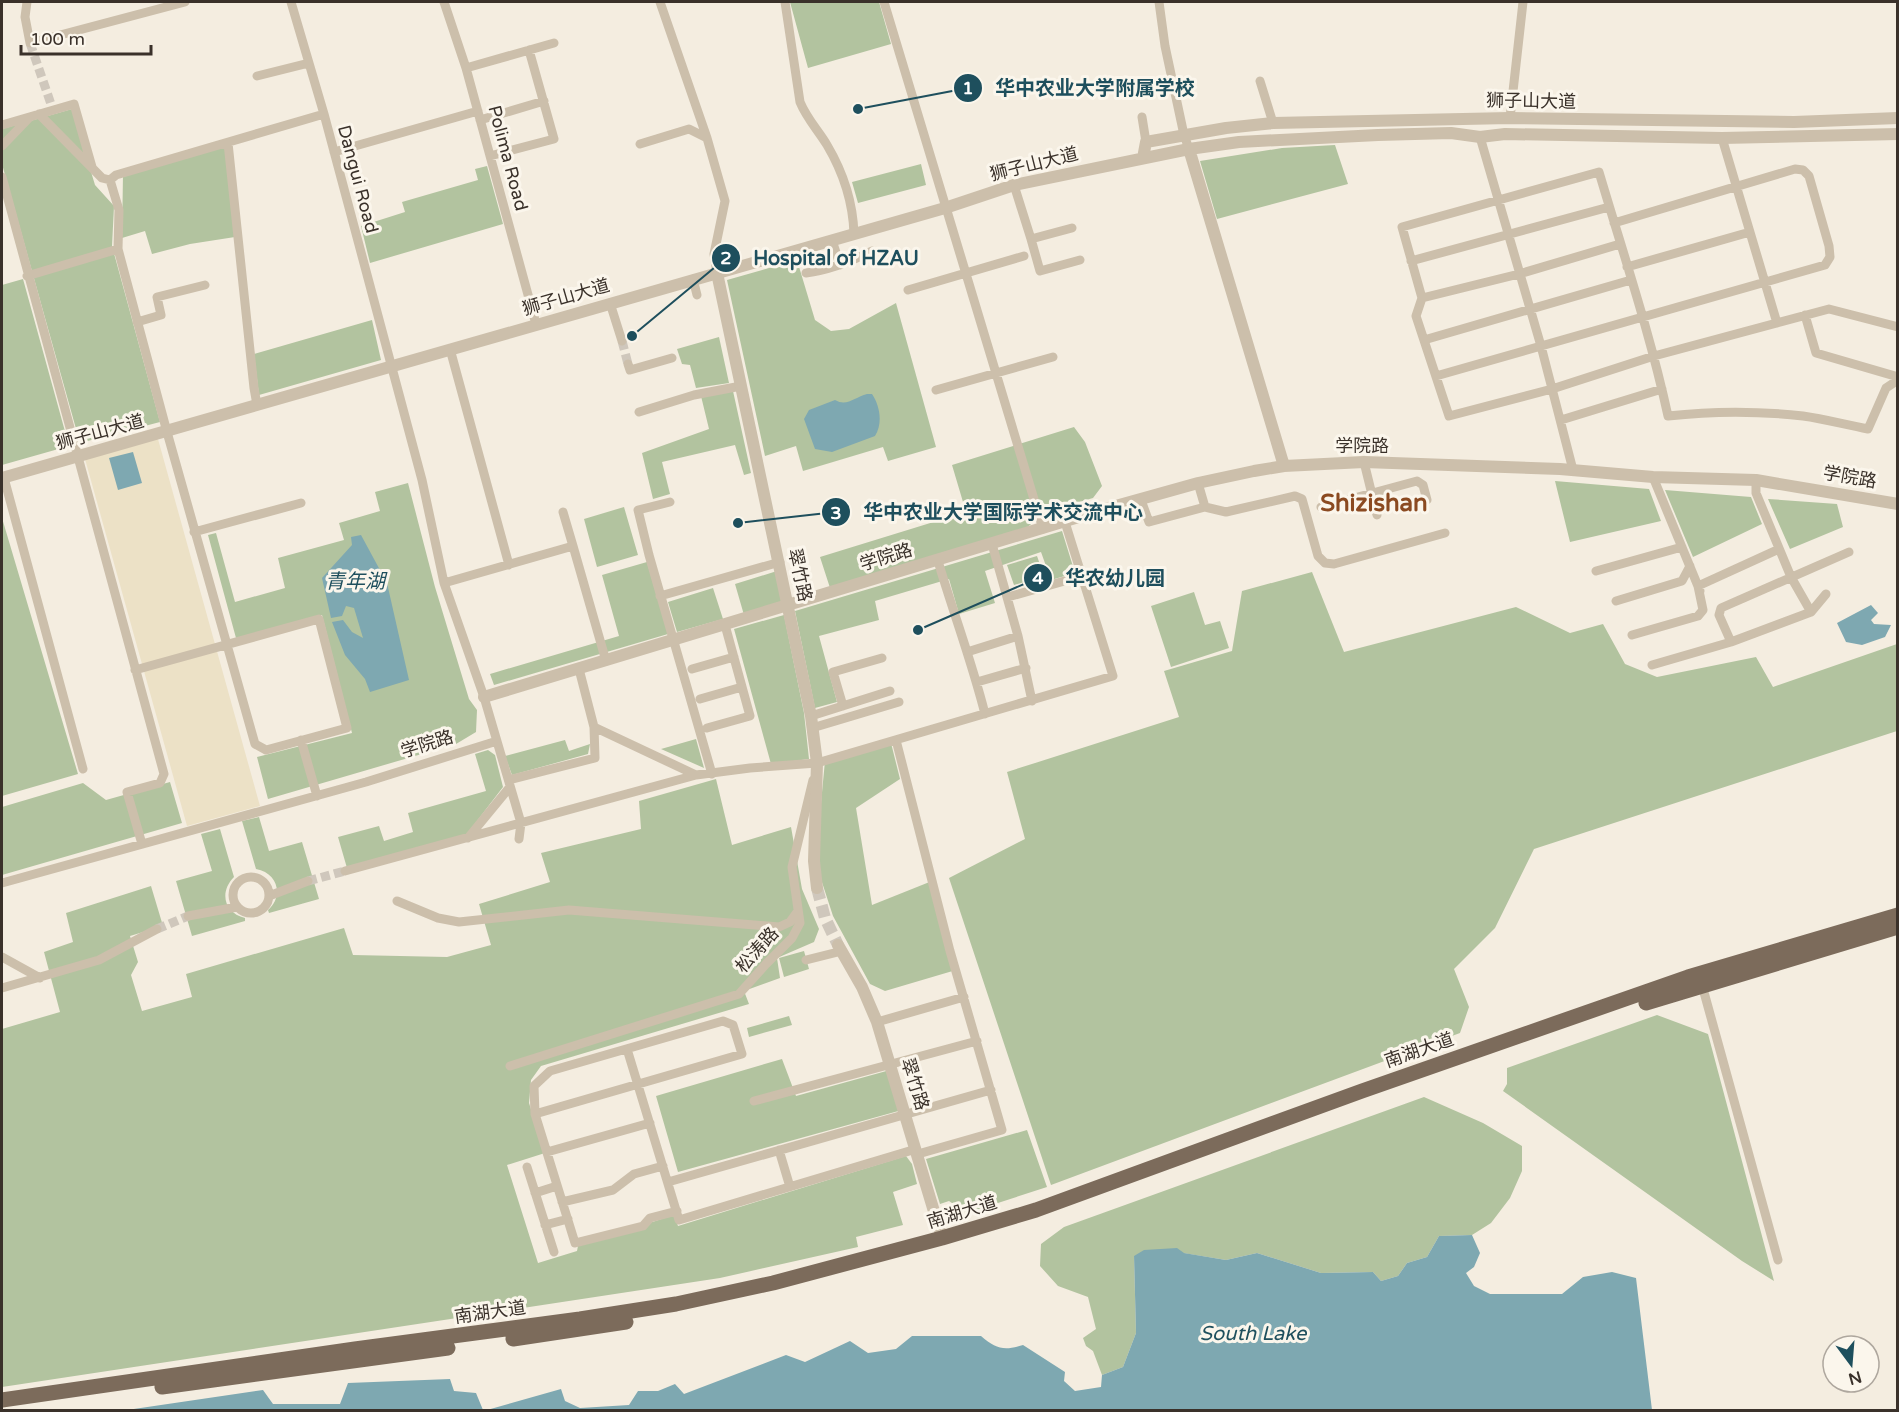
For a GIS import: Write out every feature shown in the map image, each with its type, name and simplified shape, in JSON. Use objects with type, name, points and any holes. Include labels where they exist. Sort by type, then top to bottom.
[{"type":"main road","name":"南湖大道","points":[[2,1400],[355,1349],[487,1333],[676,1304],[774,1283],[1036,1210],[1362,1091],[1688,977],[1898,915]]},
{"type":"main road","name":"南湖大道","points":[[2,1410],[580,1330],[772,1293],[945,1248],[1077,1206],[1524,1042],[1702,985],[1898,927]]},
{"type":"street","points":[[27,2],[25,17],[30,43],[185,2]]},
{"type":"street","name":"Dangui Road","points":[[291,2],[324,114],[422,480],[444,583],[484,697]]},
{"type":"street","name":"Polima Road","points":[[444,2],[466,68],[536,324]]},
{"type":"street","points":[[660,2],[707,138],[725,201],[714,254],[717,273]]},
{"type":"street","points":[[785,2],[800,102],[806,117],[827,144],[845,180],[854,218],[854,234]]},
{"type":"street","points":[[884,2],[1043,529]]},
{"type":"street","points":[[1159,2],[1184,135],[1284,466]]},
{"type":"street","points":[[1510,118],[1523,2]]},
{"type":"street","points":[[466,68],[554,43]]},
{"type":"street","points":[[490,156],[554,139],[529,50]]},
{"type":"street","points":[[257,76],[309,63]]},
{"type":"street","points":[[1260,81],[1273,123]]},
{"type":"street","points":[[334,152],[544,101]]},
{"type":"street","points":[[2,125],[74,104],[92,168]]},
{"type":"street","points":[[110,180],[116,175],[324,114]]},
{"type":"street","points":[[35,116],[102,178],[110,180]]},
{"type":"street","points":[[2,146],[35,116]]},
{"type":"street","points":[[1142,117],[1146,142],[1143,158]]},
{"type":"street","name":"狮子山大道","points":[[1146,142],[1273,123],[1510,118],[1722,123],[1898,118]]},
{"type":"street","points":[[640,144],[689,129],[707,138]]},
{"type":"street","name":"狮子山大道","points":[[3,478],[945,208],[1014,185],[1189,148],[1239,142],[1451,133],[1480,137],[1505,134],[1722,138],[1898,134]]},
{"type":"street","points":[[1480,137],[1541,346],[1573,470]]},
{"type":"street","points":[[1722,138],[1777,323]]},
{"type":"street","points":[[228,143],[257,405]]},
{"type":"street","points":[[1436,376],[1825,265],[1830,257],[1809,176],[1803,170],[1795,170],[1736,186],[1614,223]]},
{"type":"street","points":[[1898,327],[1829,309],[1654,356],[1552,388],[1449,416],[1416,316],[1422,298],[1402,227],[1599,172],[1654,356],[1668,416],[1698,412],[1759,413],[1803,416],[1868,429],[1886,388],[1898,378]]},
{"type":"street","points":[[2,177],[164,774],[160,783],[127,792],[142,844]]},
{"type":"street","points":[[110,180],[118,210],[118,249],[166,432],[194,532],[227,645],[255,744],[266,750],[347,728],[319,619],[227,645],[135,670]]},
{"type":"street","points":[[1014,185],[1040,271],[1080,260]]},
{"type":"street","points":[[1412,261],[1609,207]]},
{"type":"street","points":[[1031,239],[1072,228]]},
{"type":"street","points":[[1628,267],[1750,232]]},
{"type":"street","points":[[832,240],[840,266]]},
{"type":"street","points":[[1422,298],[1519,274],[1620,244]]},
{"type":"street","points":[[27,276],[118,249]]},
{"type":"street","points":[[806,273],[840,266],[872,251]]},
{"type":"street","points":[[908,290],[1024,255]]},
{"type":"street","name":"翠竹路","points":[[717,273],[780,562],[812,722],[817,764],[814,861],[817,888]]},
{"type":"street","points":[[693,279],[697,296]]},
{"type":"street","points":[[1424,340],[1631,280]]},
{"type":"street","points":[[137,322],[161,315],[157,297],[205,285]]},
{"type":"street","points":[[610,303],[622,341]]},
{"type":"street","points":[[1805,315],[1816,353],[1898,378]]},
{"type":"street","points":[[450,349],[509,565]]},
{"type":"street","points":[[936,390],[1053,357]]},
{"type":"street","points":[[628,364],[630,370],[672,358]]},
{"type":"street","points":[[639,412],[694,395],[741,386]]},
{"type":"street","points":[[1561,420],[1662,389]]},
{"type":"street","points":[[1364,462],[1377,515]]},
{"type":"street","name":"学院路","points":[[484,697],[1198,483],[1284,466],[1364,462],[1755,480],[1898,504]]},
{"type":"street","points":[[1653,477],[1703,598]]},
{"type":"street","points":[[3,478],[83,769]]},
{"type":"street","points":[[1755,480],[1756,493],[1779,549],[1810,612]]},
{"type":"street","points":[[1321,507],[1417,482],[1423,485],[1428,500]]},
{"type":"street","points":[[1198,483],[1204,507]]},
{"type":"street","points":[[1141,500],[1149,522],[1204,507],[1226,512],[1295,496],[1302,499],[1318,556],[1325,563],[1334,564],[1445,533]]},
{"type":"street","points":[[670,502],[638,510],[660,596],[712,774]]},
{"type":"street","points":[[194,532],[301,503]]},
{"type":"street","points":[[563,512],[606,661]]},
{"type":"street","points":[[345,871],[696,776],[750,768],[817,764],[1113,676],[1065,522]]},
{"type":"street","points":[[992,544],[1018,636],[1032,701]]},
{"type":"street","points":[[444,583],[573,546]]},
{"type":"street","points":[[1596,571],[1682,547]]},
{"type":"street","points":[[1698,586],[1779,549]]},
{"type":"street","points":[[1731,642],[1719,615],[1721,608],[1849,552]]},
{"type":"street","points":[[938,561],[985,714]]},
{"type":"street","points":[[660,596],[780,562]]},
{"type":"street","points":[[1616,601],[1682,581],[1690,566]]},
{"type":"street","points":[[1008,597],[1082,576]]},
{"type":"street","points":[[1632,635],[1698,616],[1703,610],[1698,586]]},
{"type":"street","points":[[1652,665],[1731,642],[1810,612],[1826,594]]},
{"type":"street","points":[[707,728],[750,716],[725,625]]},
{"type":"street","points":[[967,652],[1018,636]]},
{"type":"street","points":[[692,669],[734,657]]},
{"type":"street","points":[[843,706],[832,672],[882,658]]},
{"type":"street","points":[[977,682],[1026,668]]},
{"type":"street","points":[[468,838],[509,784],[595,758],[594,727],[579,669]]},
{"type":"street","points":[[700,699],[742,687]]},
{"type":"street","points":[[812,722],[843,706],[890,691]]},
{"type":"street","points":[[484,697],[520,823],[519,839]]},
{"type":"street","points":[[812,722],[899,702]]},
{"type":"street","points":[[594,727],[696,776]]},
{"type":"street","points":[[301,740],[316,796]]},
{"type":"street","points":[[627,1048],[679,1220],[790,1187],[1002,1130],[896,740]]},
{"type":"street","name":"学院路","points":[[2,884],[316,796],[497,741]]},
{"type":"street","name":"松涛路","points":[[510,1066],[740,994],[792,938],[800,923],[792,867],[817,764]]},
{"type":"street","points":[[246,878],[257,878],[266,885],[268,902],[260,911],[248,912],[237,906],[234,902],[234,890],[237,884],[246,878]]},
{"type":"street","points":[[269,896],[308,881]]},
{"type":"street","points":[[397,901],[438,918],[459,922],[569,910],[779,927],[790,922],[798,911]]},
{"type":"street","points":[[189,916],[237,906]]},
{"type":"street","points":[[2,988],[99,960],[157,930]]},
{"type":"street","points":[[806,960],[840,948]]},
{"type":"street","name":"翠竹路","points":[[840,948],[862,987],[877,1022],[942,1238]]},
{"type":"street","points":[[2,957],[40,978]]},
{"type":"street","points":[[1702,985],[1778,1260]]},
{"type":"street","points":[[877,1022],[964,997]]},
{"type":"street","points":[[535,1114],[742,1054],[733,1025],[723,1021],[550,1071],[534,1086],[535,1114],[575,1243],[643,1226],[650,1218],[677,1211]]},
{"type":"street","points":[[754,1101],[977,1041]]},
{"type":"street","points":[[668,1182],[990,1090]]},
{"type":"street","points":[[547,1152],[650,1123]]},
{"type":"street","points":[[779,1150],[790,1187]]},
{"type":"street","points":[[562,1202],[613,1190],[634,1174],[663,1166]]},
{"type":"street","points":[[527,1167],[554,1252]]},
{"type":"street","points":[[535,1192],[557,1186]]},
{"type":"street","points":[[545,1225],[567,1219]]},
{"type":"green space","points":[[790,2],[879,2],[891,44],[808,68]]},
{"type":"green space","points":[[72,109],[95,185],[114,206],[112,246],[160,422],[80,443],[2,164],[2,129]]},
{"type":"green space","points":[[1335,145],[1348,184],[1217,219],[1200,161],[1282,148]]},
{"type":"green space","points":[[225,147],[235,237],[190,244],[152,254],[145,231],[122,238],[123,174]]},
{"type":"green space","points":[[921,164],[926,185],[858,203],[852,182]]},
{"type":"green space","points":[[487,166],[503,224],[370,263],[361,226],[405,212],[402,202],[478,180],[475,169]]},
{"type":"green space","points":[[797,260],[815,320],[831,331],[849,329],[896,303],[936,447],[888,461],[883,447],[803,471],[796,446],[765,456],[727,280]]},
{"type":"green space","points":[[23,279],[69,446],[2,465],[2,285]]},
{"type":"green space","points":[[372,320],[381,360],[259,395],[254,354]]},
{"type":"green space","points":[[719,337],[729,383],[696,388],[690,365],[682,364],[677,349]]},
{"type":"green space","points":[[733,391],[751,473],[744,475],[735,445],[662,462],[670,494],[653,499],[642,453],[709,429],[701,396]]},
{"type":"green space","points":[[1074,427],[1085,442],[1102,486],[1093,498],[1045,512],[1023,531],[831,591],[820,557],[966,512],[952,465]]},
{"type":"green space","points":[[1555,481],[1649,489],[1661,521],[1570,542]]},
{"type":"green space","points":[[408,483],[435,587],[469,699],[477,710],[476,732],[456,744],[268,799],[257,757],[352,733],[322,615],[236,638],[208,535],[216,533],[235,602],[285,588],[278,558],[344,540],[339,523],[380,511],[375,492]]},
{"type":"green space","points":[[1665,490],[1751,497],[1762,524],[1693,557]]},
{"type":"green space","points":[[1768,499],[1837,504],[1843,527],[1790,549]]},
{"type":"green space","points":[[624,507],[638,555],[597,567],[584,519]]},
{"type":"green space","points":[[2,518],[78,774],[2,796]]},
{"type":"green space","points":[[1062,531],[1075,573],[1051,580],[1041,552],[985,571],[995,603],[959,614],[949,579],[875,601],[879,620],[819,636],[837,702],[815,708],[795,611]]},
{"type":"green space","points":[[1037,556],[1044,576],[1014,585],[1007,565]]},
{"type":"green space","points":[[647,562],[668,634],[494,685],[490,674],[619,636],[602,575]]},
{"type":"green space","points":[[777,571],[783,604],[744,615],[735,584]]},
{"type":"green space","points":[[1312,572],[1344,652],[1516,607],[1570,633],[1603,624],[1625,664],[1657,677],[1756,657],[1773,687],[1897,644],[1897,731],[1534,849],[1495,928],[1454,969],[1469,1007],[1460,1033],[1051,1185],[949,878],[1025,839],[1007,772],[1179,717],[1164,671],[1232,651],[1242,591]]},
{"type":"green space","points":[[713,588],[723,619],[677,632],[668,602]]},
{"type":"green space","points":[[1194,592],[1205,625],[1220,621],[1229,648],[1171,667],[1151,606]]},
{"type":"green space","points":[[784,615],[804,713],[809,759],[771,764],[734,629]]},
{"type":"green space","points":[[696,739],[704,768],[661,749]]},
{"type":"green space","points":[[565,740],[569,751],[590,744],[588,754],[512,775],[505,756]]},
{"type":"green space","points":[[891,743],[900,779],[856,808],[872,905],[932,881],[956,970],[885,991],[870,984],[833,916],[818,870],[818,834],[825,761]]},
{"type":"green space","points":[[488,750],[495,755],[503,787],[467,834],[347,868],[338,837],[379,826],[384,841],[413,832],[408,813],[486,791],[475,754]]},
{"type":"green space","points":[[716,779],[732,845],[791,827],[802,889],[819,929],[814,942],[777,958],[780,978],[744,991],[749,1004],[541,1066],[531,1080],[529,1103],[545,1153],[507,1165],[538,1263],[577,1251],[578,1246],[674,1215],[678,1226],[906,1156],[912,1164],[917,1184],[893,1192],[903,1225],[856,1237],[858,1247],[720,1278],[2,1387],[2,1029],[60,1012],[44,952],[73,942],[66,913],[151,886],[163,926],[130,936],[138,962],[131,975],[142,1011],[192,997],[186,974],[344,928],[353,955],[447,957],[491,945],[479,904],[550,882],[541,853],[641,829],[639,801]]},
{"type":"green space","points":[[170,782],[182,823],[2,875],[2,807],[83,783],[106,800]]},
{"type":"green space","points":[[259,817],[269,851],[302,842],[319,899],[269,913],[268,910],[276,898],[276,886],[269,875],[256,869],[242,821]]},
{"type":"green space","points":[[220,829],[234,877],[226,889],[226,901],[232,912],[245,918],[245,921],[192,936],[176,881],[212,871],[201,834]]},
{"type":"green space","points":[[804,951],[809,969],[784,977],[779,958]]},
{"type":"green space","points":[[1657,1015],[1708,1034],[1774,1281],[1742,1261],[1503,1091],[1507,1084],[1507,1068]]},
{"type":"green space","points":[[789,1016],[792,1025],[749,1037],[747,1028]]},
{"type":"green space","points":[[782,1059],[796,1096],[890,1070],[902,1110],[678,1172],[656,1096]]},
{"type":"green space","points":[[1424,1097],[1483,1123],[1522,1146],[1522,1171],[1510,1198],[1491,1223],[1472,1235],[1439,1236],[1427,1257],[1407,1263],[1398,1276],[1381,1281],[1373,1272],[1321,1273],[1257,1253],[1226,1260],[1183,1253],[1134,1256],[1136,1333],[1123,1367],[1102,1375],[1093,1351],[1086,1346],[1083,1338],[1096,1329],[1088,1297],[1058,1286],[1040,1266],[1041,1244],[1064,1227]]},
{"type":"green space","points":[[1027,1130],[1047,1187],[967,1213],[949,1201],[940,1204],[926,1159]]},
{"type":"shaded area","points":[[158,439],[260,806],[187,826],[85,459]]},
{"type":"water","points":[[872,394],[879,409],[880,420],[875,436],[832,452],[815,449],[804,419],[809,410],[835,400],[847,402]]},
{"type":"water","points":[[133,452],[142,483],[118,490],[109,458]]},
{"type":"water","name":"青年湖","points":[[361,535],[387,583],[409,680],[370,692],[365,679],[345,655],[332,622],[343,620],[352,632],[363,638],[354,608],[346,606],[342,616],[331,618],[322,578],[352,545],[351,537]]},
{"type":"water","points":[[1871,605],[1878,613],[1871,620],[1874,624],[1891,625],[1885,637],[1862,645],[1846,642],[1837,623]]},
{"type":"water","name":"South Lake","points":[[1472,1235],[1480,1253],[1474,1267],[1466,1273],[1474,1286],[1490,1294],[1562,1294],[1583,1277],[1612,1272],[1636,1278],[1652,1410],[487,1410],[561,1389],[565,1401],[580,1408],[629,1405],[638,1391],[658,1391],[675,1384],[684,1394],[786,1355],[805,1362],[850,1341],[868,1353],[896,1349],[912,1336],[981,1336],[1000,1348],[1023,1345],[1065,1372],[1064,1381],[1075,1391],[1101,1387],[1102,1375],[1123,1367],[1136,1333],[1134,1256],[1144,1250],[1177,1248],[1184,1253],[1226,1260],[1257,1253],[1321,1273],[1373,1272],[1381,1281],[1398,1276],[1407,1263],[1427,1257],[1439,1236]]},
{"type":"water","points":[[450,1379],[454,1391],[476,1393],[483,1410],[127,1410],[263,1390],[273,1404],[340,1404],[348,1383]]},
{"type":"tunnel","points":[[30,43],[53,110]]},
{"type":"tunnel","points":[[622,341],[628,364]]},
{"type":"tunnel","points":[[308,881],[345,871]]},
{"type":"tunnel","points":[[817,888],[825,918],[838,945]]},
{"type":"tunnel","points":[[157,929],[188,916]]},
{"type":"place","name":"华中农业大学附属学校","points":[[858,109]]},
{"type":"place","name":"Hospital of HZAU","points":[[632,336]]},
{"type":"place","name":"华中农业大学国际学术交流中心","points":[[738,523]]},
{"type":"place","name":"华农幼儿园","points":[[918,630]]},
{"type":"district","name":"Shizishan","points":[[1374,503]]}]
